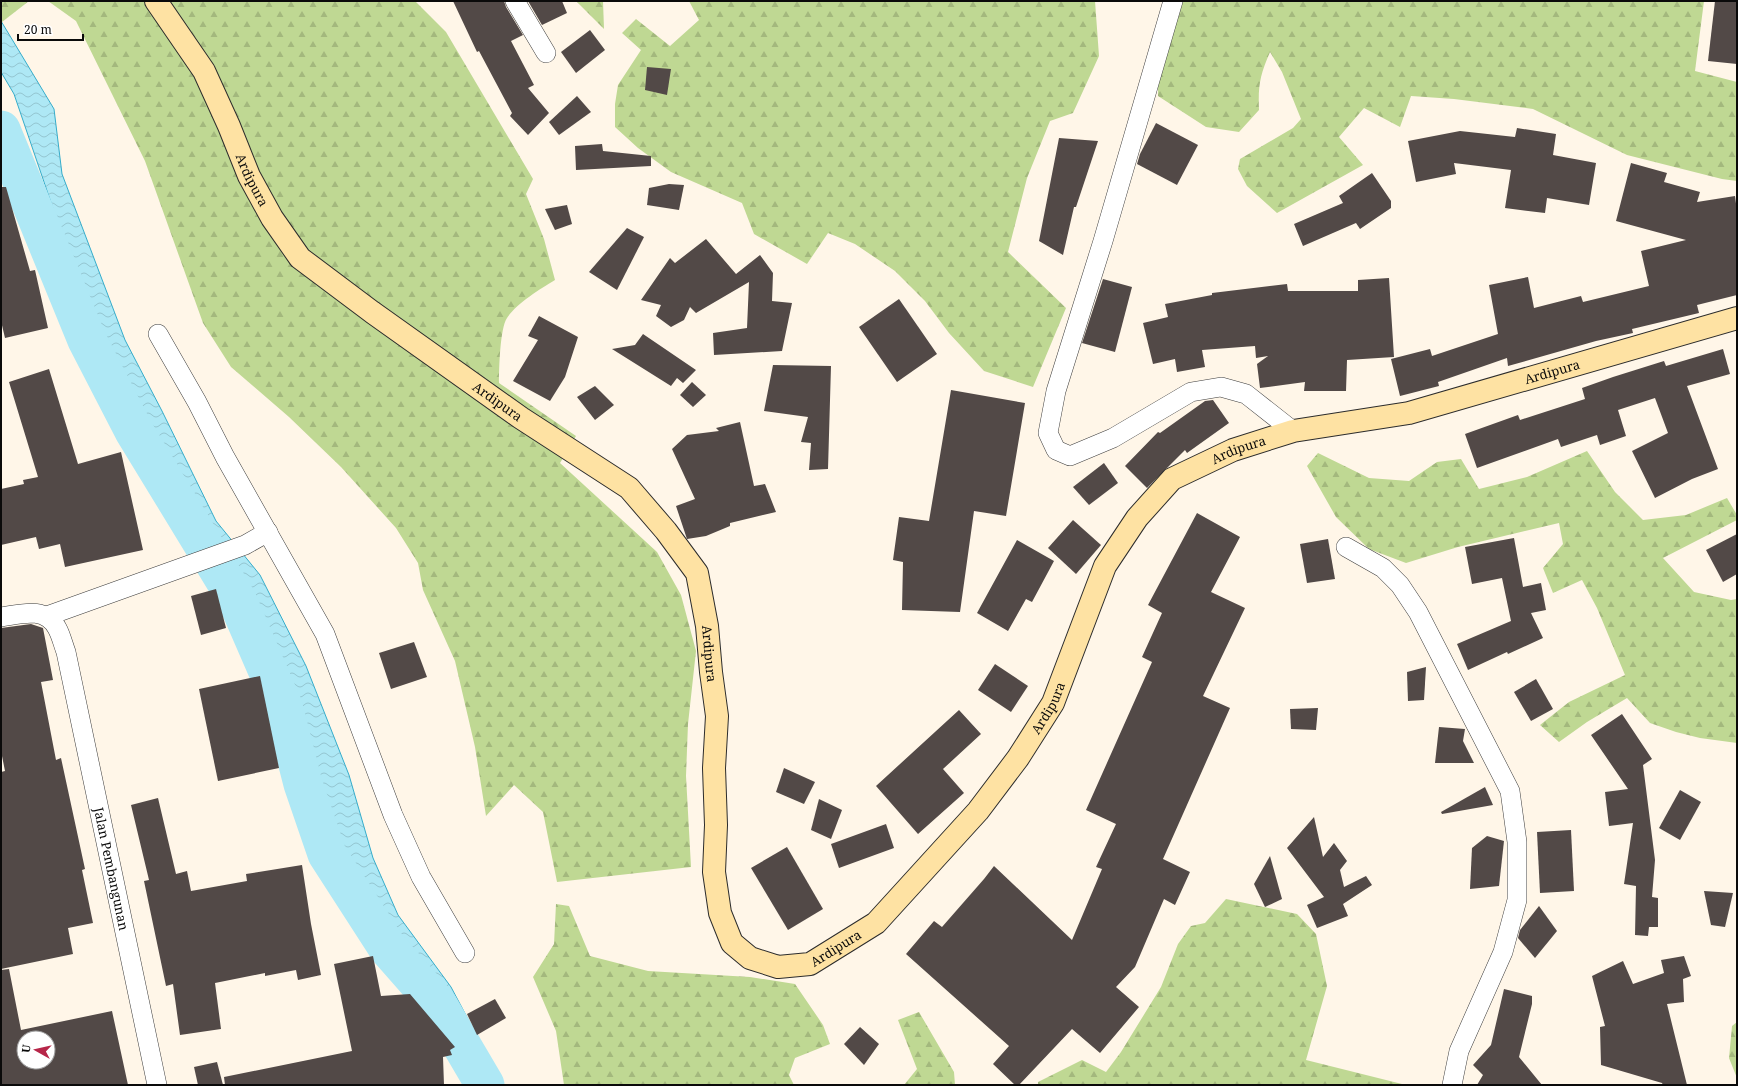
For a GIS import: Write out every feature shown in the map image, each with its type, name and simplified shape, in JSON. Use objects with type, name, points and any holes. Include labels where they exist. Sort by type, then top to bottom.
[{"type":"street","name":"Ardipura","points":[[156,1],[204,71],[230,126],[248,176],[272,218],[300,258],[372,312],[521,418],[629,488],[666,531],[697,573],[707,626],[717,716],[714,768],[716,825],[714,872],[720,913],[732,943],[750,958],[778,967],[810,964],[876,923],[978,811],[1018,758],[1053,703],[1105,566],[1137,518],[1172,479],[1233,450],[1293,431],[1409,413],[1737,318]]},
{"type":"street","points":[[515,1],[546,53]]},
{"type":"street","points":[[1173,1],[1103,241],[1056,391],[1048,432],[1056,450],[1070,456],[1113,438],[1191,392],[1221,387],[1246,394],[1293,431]]},
{"type":"street","points":[[158,334],[197,402],[224,457],[326,634],[393,815],[421,877],[465,953]]},
{"type":"street","points":[[1,617],[32,612],[47,616],[245,545],[268,532]]},
{"type":"street","points":[[1346,547],[1383,568],[1400,585],[1418,612],[1510,790],[1517,842],[1517,900],[1504,952],[1459,1051],[1452,1085]]},
{"type":"street","name":"Jalan Pembangunan","points":[[47,616],[57,628],[66,652],[158,1085]]},
{"type":"green space","points":[[1,1],[29,1],[2,22]]},
{"type":"green space","points":[[48,1],[415,1],[446,32],[533,179],[526,194],[544,239],[555,280],[522,302],[507,318],[501,339],[499,383],[576,436],[560,463],[657,552],[681,595],[696,651],[688,724],[686,776],[691,867],[557,882],[543,812],[514,785],[486,816],[475,747],[455,661],[423,590],[418,563],[396,528],[341,467],[289,417],[231,367],[203,323],[145,161],[76,21]]},
{"type":"green space","points":[[576,1],[603,1],[604,29]]},
{"type":"green space","points":[[689,1],[1095,1],[1099,56],[1073,113],[1050,121],[1027,178],[1008,252],[1066,308],[1033,387],[984,371],[949,333],[925,301],[895,271],[855,244],[828,233],[807,264],[754,234],[742,203],[671,172],[638,148],[615,127],[615,104],[618,85],[641,50],[622,33],[636,19],[670,46],[699,20]]},
{"type":"green space","points":[[1182,1],[1704,1],[1695,71],[1737,82],[1737,181],[1722,179],[1627,155],[1533,109],[1454,99],[1411,96],[1400,127],[1364,108],[1339,137],[1363,165],[1277,213],[1247,186],[1238,169],[1240,159],[1293,128],[1301,119],[1282,72],[1270,52],[1260,80],[1259,110],[1239,132],[1206,127],[1158,96],[1158,74]]},
{"type":"green space","points":[[1587,451],[1615,492],[1643,520],[1686,515],[1727,498],[1737,515],[1737,520],[1663,558],[1694,592],[1731,600],[1737,599],[1737,743],[1700,738],[1650,723],[1627,698],[1587,722],[1559,742],[1540,725],[1569,702],[1625,675],[1597,608],[1582,580],[1553,593],[1543,568],[1563,544],[1559,523],[1458,547],[1406,563],[1369,549],[1336,517],[1307,466],[1318,453],[1369,478],[1409,481],[1437,462],[1461,459],[1479,489],[1527,477]]},
{"type":"green space","points":[[1226,899],[1297,914],[1316,934],[1327,986],[1306,1060],[1406,1085],[1038,1085],[1038,1082],[1082,1060],[1106,1072],[1121,1052],[1161,987],[1178,944],[1191,926],[1205,923]]},
{"type":"green space","points":[[556,904],[569,906],[590,956],[648,971],[750,977],[795,984],[823,1025],[830,1044],[795,1058],[789,1075],[794,1085],[564,1085],[556,1031],[533,977],[554,944]]},
{"type":"green space","points":[[919,1012],[954,1072],[955,1085],[904,1085],[917,1069],[898,1020]]},
{"type":"green space","points":[[1737,1022],[1737,1078],[1729,1058],[1732,1026]]},
{"type":"water","points":[[1,21],[54,109],[62,174],[125,340],[216,521],[260,575],[306,666],[349,775],[373,858],[398,915],[451,987],[503,1085],[490,1085],[435,992],[383,928],[353,884],[287,694],[256,625],[224,572],[179,508],[131,425],[74,270],[14,94],[1,72]]},
{"type":"building","points":[[453,1],[504,1],[523,35],[511,41],[534,85],[528,88],[549,113],[528,135],[510,116],[512,113],[479,51],[477,52]]},
{"type":"building","points":[[528,1],[562,1],[567,13],[542,25]]},
{"type":"building","points":[[1715,1],[1737,1],[1737,64],[1708,61]]},
{"type":"building","points":[[590,30],[605,50],[576,73],[561,52]]},
{"type":"building","points":[[647,67],[671,69],[667,95],[645,90]]},
{"type":"building","points":[[577,96],[591,112],[559,135],[549,122]]},
{"type":"building","points":[[1156,123],[1198,145],[1177,185],[1137,164],[1140,154]]},
{"type":"building","points":[[1517,128],[1556,134],[1553,155],[1596,163],[1589,205],[1547,198],[1545,213],[1505,208],[1511,170],[1454,163],[1456,174],[1416,182],[1408,141],[1460,131],[1515,137]]},
{"type":"building","points":[[1059,138],[1098,141],[1076,207],[1074,207],[1063,255],[1039,241]]},
{"type":"building","points":[[602,144],[603,151],[651,156],[651,166],[576,170],[575,146]]},
{"type":"building","points":[[1631,163],[1667,173],[1664,182],[1700,192],[1697,202],[1735,196],[1737,211],[1737,295],[1697,305],[1699,313],[1632,329],[1633,333],[1596,341],[1508,366],[1507,358],[1438,382],[1439,386],[1400,396],[1391,359],[1430,349],[1432,356],[1498,334],[1489,285],[1528,277],[1534,308],[1581,296],[1583,302],[1649,286],[1641,251],[1686,240],[1616,221]]},
{"type":"building","points":[[1372,173],[1391,201],[1391,208],[1360,229],[1356,223],[1303,246],[1294,224],[1343,203],[1339,196]]},
{"type":"building","points":[[669,184],[684,185],[679,210],[647,205],[649,188]]},
{"type":"building","points":[[1,187],[6,187],[30,271],[35,270],[48,328],[5,338],[1,321]]},
{"type":"building","points":[[567,205],[572,224],[555,230],[545,209]]},
{"type":"building","points":[[627,228],[644,237],[617,290],[589,272]]},
{"type":"building","points":[[706,239],[736,274],[760,255],[773,273],[772,301],[792,303],[782,351],[714,355],[713,333],[747,328],[749,282],[696,313],[690,307],[684,320],[671,327],[656,316],[661,305],[641,300],[670,258],[675,263]]},
{"type":"building","points":[[1389,278],[1394,357],[1347,360],[1346,391],[1304,391],[1305,382],[1260,388],[1257,364],[1268,356],[1256,358],[1255,346],[1202,350],[1205,367],[1177,372],[1175,359],[1153,364],[1143,323],[1168,317],[1165,304],[1212,295],[1212,293],[1287,284],[1288,291],[1358,291],[1358,280]]},
{"type":"building","points":[[1103,279],[1132,287],[1115,352],[1082,343]]},
{"type":"building","points":[[899,299],[937,354],[897,382],[859,327]]},
{"type":"building","points":[[539,316],[578,337],[565,377],[550,401],[513,381],[538,340],[528,336]]},
{"type":"building","points":[[643,334],[696,370],[683,383],[677,378],[671,386],[612,349],[635,345]]},
{"type":"building","points":[[1723,349],[1730,374],[1687,386],[1718,469],[1692,479],[1655,498],[1632,451],[1668,433],[1655,398],[1618,410],[1626,436],[1600,445],[1597,435],[1561,447],[1558,439],[1477,468],[1465,434],[1518,415],[1520,420],[1585,399],[1582,388],[1613,377],[1664,361],[1666,366]]},
{"type":"building","points":[[773,365],[831,366],[828,469],[809,470],[811,443],[801,442],[808,417],[764,411]]},
{"type":"building","points":[[49,369],[78,464],[121,452],[143,550],[65,567],[60,544],[39,549],[36,537],[1,545],[1,489],[24,484],[23,480],[38,477],[9,382]]},
{"type":"building","points":[[692,382],[706,395],[693,407],[680,395]]},
{"type":"building","points":[[595,386],[614,405],[595,420],[577,397]]},
{"type":"building","points":[[951,390],[1025,403],[1006,516],[974,511],[960,612],[902,610],[903,562],[893,560],[899,517],[929,521]]},
{"type":"building","points":[[1213,400],[1229,423],[1187,453],[1185,450],[1147,488],[1125,466],[1158,432],[1160,433],[1205,401]]},
{"type":"building","points":[[740,422],[754,486],[765,484],[776,512],[730,523],[730,526],[706,536],[687,539],[676,506],[695,499],[672,449],[687,435],[719,431],[716,428]]},
{"type":"building","points":[[1104,463],[1118,483],[1089,505],[1073,487]]},
{"type":"building","points":[[1197,513],[1240,537],[1211,592],[1245,608],[1203,696],[1230,708],[1163,859],[1190,872],[1175,905],[1164,899],[1135,967],[1116,987],[1139,1007],[1100,1053],[1072,1029],[1019,1085],[1015,1085],[993,1064],[1009,1046],[906,954],[934,921],[942,927],[994,866],[1072,940],[1102,869],[1096,867],[1116,824],[1086,810],[1152,662],[1142,657],[1162,613],[1148,605]]},
{"type":"building","points":[[1073,520],[1101,545],[1076,574],[1048,548]]},
{"type":"building","points":[[1737,534],[1737,574],[1723,582],[1706,550]]},
{"type":"building","points":[[1514,538],[1523,587],[1541,583],[1546,610],[1531,613],[1543,638],[1508,654],[1507,652],[1468,670],[1457,644],[1511,621],[1502,578],[1472,584],[1465,547]]},
{"type":"building","points":[[1328,539],[1335,579],[1307,583],[1300,544]]},
{"type":"building","points":[[1017,540],[1054,561],[1032,602],[1026,599],[1008,631],[977,613]]},
{"type":"building","points":[[216,589],[226,628],[201,635],[191,596]]},
{"type":"building","points":[[31,624],[43,628],[53,680],[41,682],[56,760],[61,758],[85,869],[82,870],[93,923],[68,928],[73,954],[1,969],[1,772],[5,771],[1,751],[1,628]]},
{"type":"building","points":[[414,642],[427,677],[391,689],[379,653]]},
{"type":"building","points":[[995,664],[1028,686],[1011,712],[978,690]]},
{"type":"building","points":[[1426,667],[1424,700],[1408,701],[1407,672]]},
{"type":"building","points":[[260,676],[279,768],[218,781],[199,689]]},
{"type":"building","points":[[1536,679],[1553,709],[1531,721],[1514,692]]},
{"type":"building","points":[[1318,708],[1316,730],[1291,729],[1290,709]]},
{"type":"building","points":[[959,710],[981,734],[943,769],[964,793],[918,834],[876,786]]},
{"type":"building","points":[[1622,714],[1652,759],[1643,765],[1655,860],[1652,897],[1658,898],[1658,927],[1649,927],[1648,936],[1635,935],[1636,886],[1624,884],[1633,823],[1609,826],[1605,792],[1628,789],[1591,735]]},
{"type":"building","points":[[1439,727],[1465,729],[1463,741],[1474,763],[1435,763]]},
{"type":"building","points":[[784,768],[815,782],[804,804],[776,792]]},
{"type":"building","points":[[1485,787],[1493,805],[1442,814],[1441,812]]},
{"type":"building","points":[[1680,790],[1701,802],[1680,840],[1659,828]]},
{"type":"building","points":[[158,798],[176,874],[187,871],[191,891],[247,881],[246,874],[302,865],[321,975],[298,980],[296,970],[265,976],[265,973],[215,983],[221,1029],[180,1035],[173,984],[166,986],[144,881],[149,880],[131,805]]},
{"type":"building","points":[[819,799],[842,810],[831,839],[811,830]]},
{"type":"building","points":[[1314,817],[1323,857],[1334,843],[1347,861],[1340,870],[1344,887],[1366,876],[1372,885],[1343,904],[1348,916],[1317,928],[1307,905],[1324,897],[1287,848]]},
{"type":"building","points":[[886,824],[894,848],[839,868],[831,844]]},
{"type":"building","points":[[1571,830],[1574,891],[1540,893],[1537,832]]},
{"type":"building","points":[[1487,836],[1504,841],[1499,886],[1470,889],[1472,848]]},
{"type":"building","points":[[787,847],[823,909],[788,930],[751,868]]},
{"type":"building","points":[[1270,856],[1282,899],[1265,907],[1254,884]]},
{"type":"building","points":[[1704,891],[1733,893],[1725,927],[1711,925]]},
{"type":"building","points":[[1539,906],[1557,931],[1535,958],[1518,938],[1520,930]]},
{"type":"building","points":[[373,956],[381,996],[410,994],[455,1047],[450,1050],[452,1055],[443,1057],[444,1085],[225,1085],[224,1077],[352,1051],[334,964]]},
{"type":"building","points":[[1684,956],[1691,976],[1683,979],[1684,1002],[1667,1004],[1687,1085],[1663,1085],[1662,1083],[1601,1065],[1600,1027],[1605,1026],[1592,976],[1623,961],[1633,984],[1664,973],[1661,960]]},
{"type":"building","points":[[9,969],[21,1030],[112,1011],[128,1085],[1,1085],[1,970]]},
{"type":"building","points":[[1504,989],[1532,996],[1532,1004],[1519,1057],[1542,1085],[1477,1085],[1483,1075],[1473,1065],[1491,1045]]},
{"type":"building","points":[[495,999],[506,1018],[477,1035],[467,1014]]},
{"type":"building","points":[[860,1027],[879,1044],[864,1065],[844,1044]]},
{"type":"building","points":[[217,1062],[223,1085],[198,1085],[194,1067]]},
{"type":"waterway","points":[[1,130],[87,340],[134,431],[237,600],[283,706],[303,784],[327,854],[387,947],[438,1005],[485,1085]]}]
